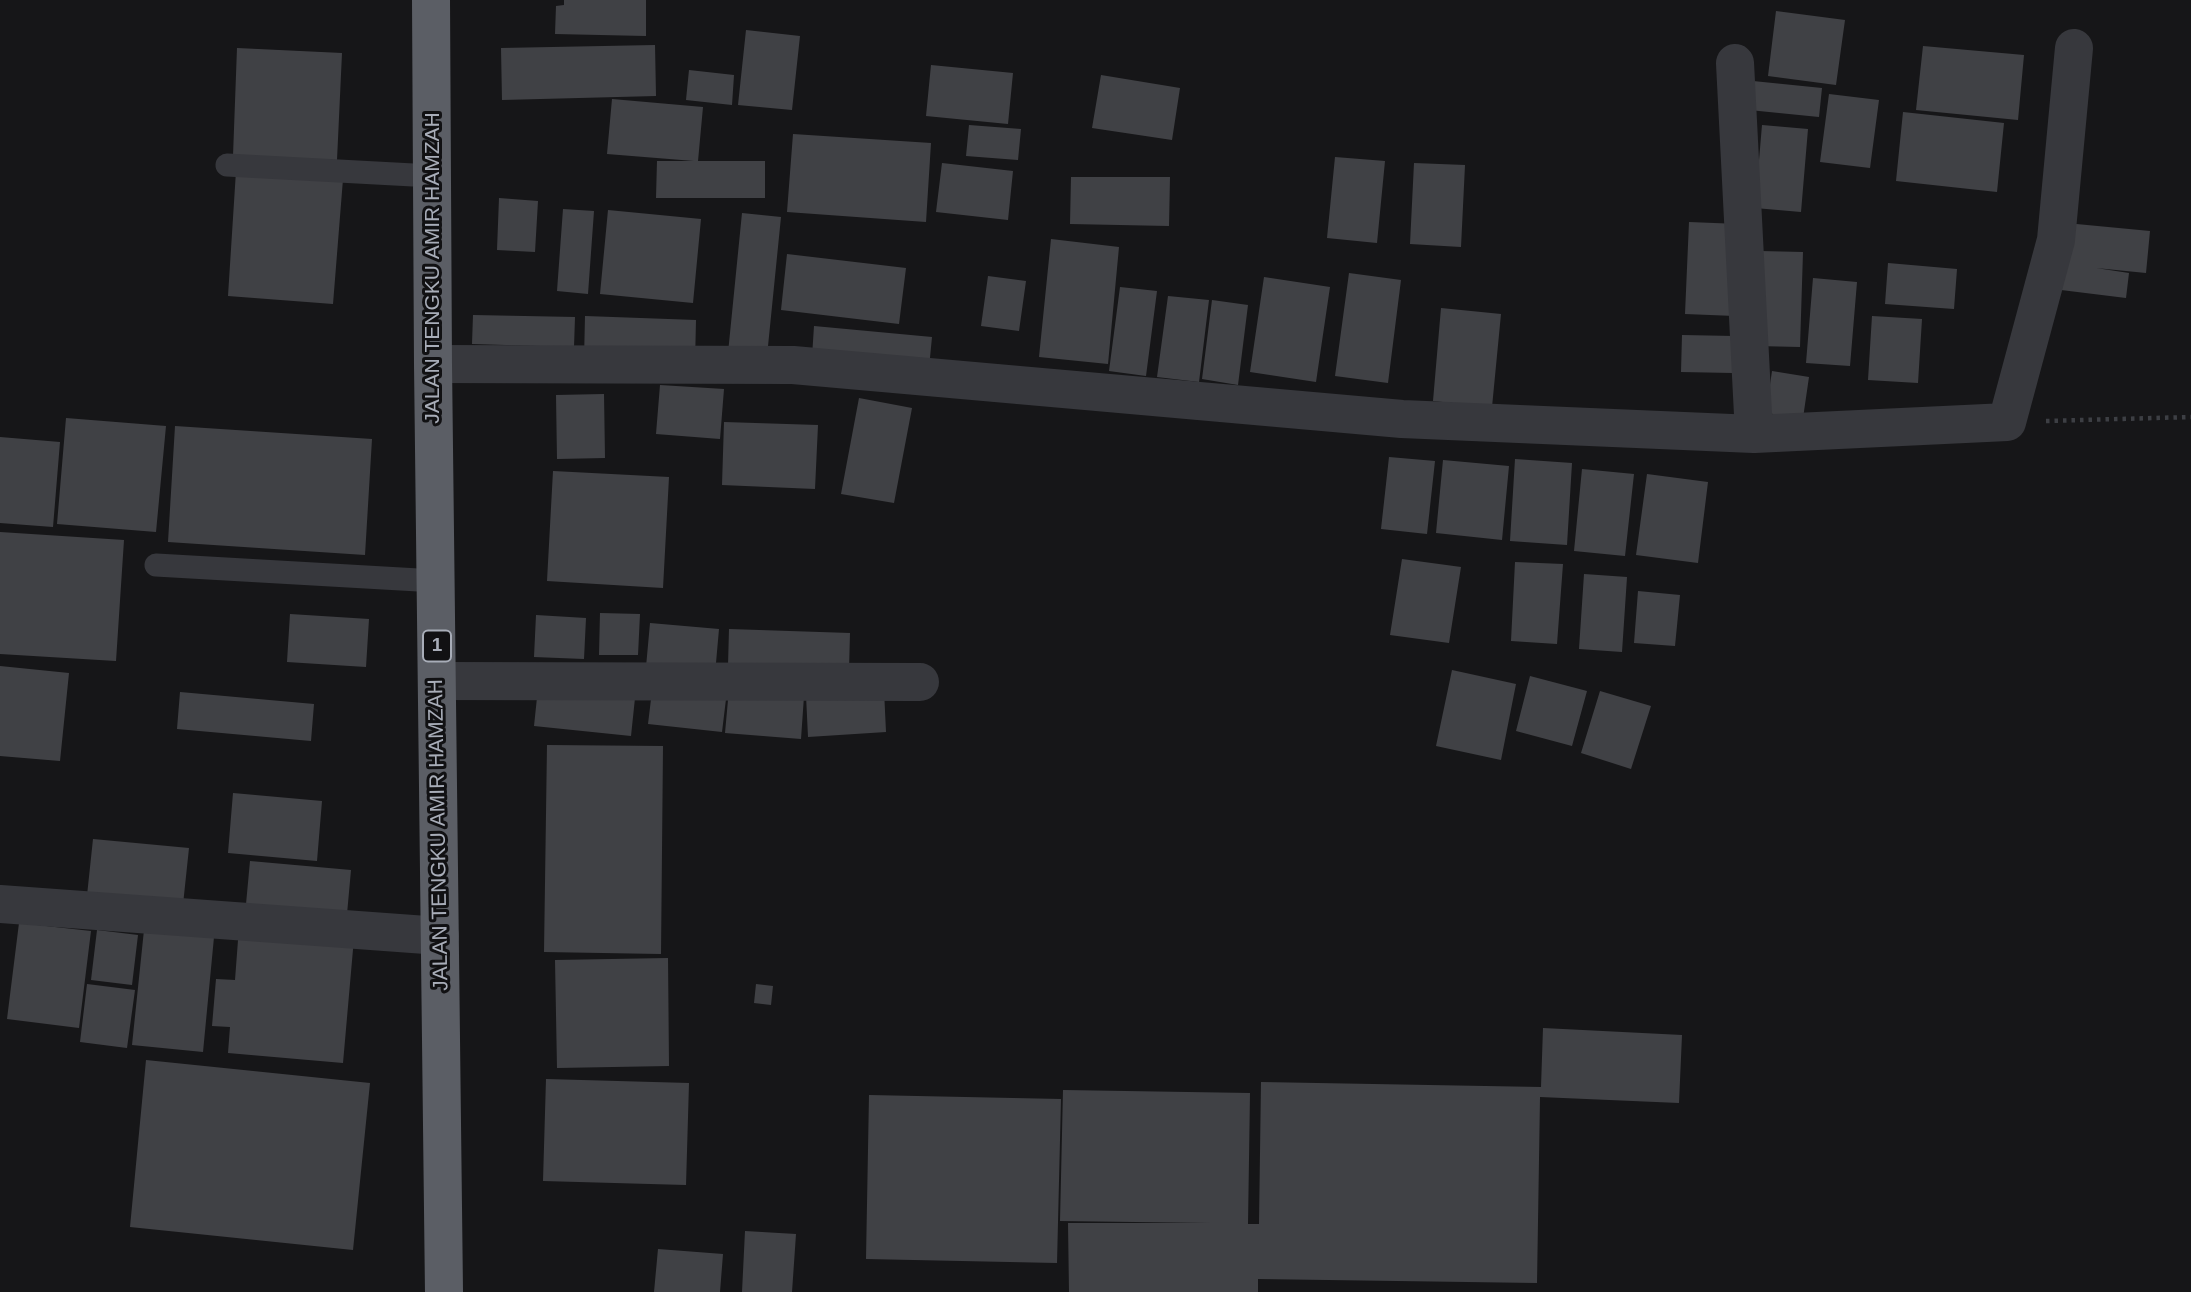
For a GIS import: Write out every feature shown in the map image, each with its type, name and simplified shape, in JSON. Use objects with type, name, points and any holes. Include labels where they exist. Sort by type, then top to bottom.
[{"type":"highway","name":"JALAN TENGKU AMIR HAMZAH","points":[[431,0],[444,1292]]},
{"type":"street","points":[[433,364],[793,365],[1402,419],[1754,434],[2007,422],[2056,240],[2074,48]]},
{"type":"street","points":[[1735,63],[1754,434]]},
{"type":"street","points":[[438,681],[920,682]]},
{"type":"street","points":[[0,904],[440,936]]},
{"type":"lane","points":[[227,165],[432,176]]},
{"type":"lane","points":[[156,565],[436,581]]},
{"type":"path","points":[[2007,422],[2191,417]]},
{"type":"building","points":[[564,0],[646,0],[646,36],[555,34],[556,6],[564,5]]},
{"type":"building","points":[[1776,11],[1845,20],[1836,85],[1768,76]]},
{"type":"building","points":[[746,30],[800,36],[792,110],[738,105]]},
{"type":"building","points":[[655,45],[656,96],[502,100],[501,48]]},
{"type":"building","points":[[1923,46],[2024,55],[2018,120],[1916,110]]},
{"type":"building","points":[[237,48],[342,53],[337,160],[233,156]]},
{"type":"building","points":[[931,65],[1013,73],[1008,124],[926,116]]},
{"type":"building","points":[[689,70],[734,75],[732,105],[686,100]]},
{"type":"building","points":[[1101,75],[1180,88],[1172,140],[1092,128]]},
{"type":"building","points":[[1753,81],[1822,88],[1819,117],[1749,110]]},
{"type":"building","points":[[1829,94],[1879,100],[1870,168],[1820,162]]},
{"type":"building","points":[[612,99],[703,107],[698,161],[765,161],[765,198],[656,198],[657,161],[694,161],[607,154]]},
{"type":"building","points":[[1903,112],[2004,123],[1997,192],[1896,181]]},
{"type":"building","points":[[969,125],[1021,129],[1018,160],[966,156]]},
{"type":"building","points":[[1762,125],[1808,129],[1801,212],[1755,208]]},
{"type":"building","points":[[793,134],[931,143],[926,222],[787,212]]},
{"type":"building","points":[[1335,157],[1385,161],[1377,243],[1327,238]]},
{"type":"building","points":[[942,163],[1013,171],[1008,220],[936,212]]},
{"type":"building","points":[[1414,163],[1465,165],[1461,247],[1410,244]]},
{"type":"building","points":[[236,171],[343,179],[333,304],[228,296]]},
{"type":"building","points":[[1071,177],[1170,177],[1169,226],[1070,224]]},
{"type":"building","points":[[499,198],[538,201],[535,252],[497,250]]},
{"type":"building","points":[[563,209],[594,211],[588,294],[557,291]]},
{"type":"building","points":[[608,210],[701,219],[693,303],[600,294]]},
{"type":"building","points":[[742,213],[781,217],[767,356],[728,353]]},
{"type":"building","points":[[1689,222],[1739,224],[1735,316],[1685,314]]},
{"type":"building","points":[[2066,223],[2150,231],[2146,273],[2096,268],[2129,273],[2126,298],[2053,289]]},
{"type":"building","points":[[1051,239],[1119,247],[1108,364],[1039,357]]},
{"type":"building","points":[[1760,251],[1803,252],[1800,347],[1757,346]]},
{"type":"building","points":[[787,254],[906,268],[899,324],[781,310]]},
{"type":"building","points":[[1888,263],[1957,269],[1954,309],[1885,304]]},
{"type":"building","points":[[1349,273],[1401,280],[1388,383],[1335,376]]},
{"type":"building","points":[[988,276],[1026,281],[1019,331],[981,326]]},
{"type":"building","points":[[1264,277],[1330,287],[1316,382],[1250,372]]},
{"type":"building","points":[[1813,278],[1857,282],[1850,366],[1806,363]]},
{"type":"building","points":[[1120,287],[1157,291],[1146,376],[1109,371]]},
{"type":"building","points":[[1168,296],[1209,300],[1199,382],[1157,377]]},
{"type":"building","points":[[1212,300],[1248,305],[1238,385],[1202,379]]},
{"type":"building","points":[[1441,308],[1501,314],[1492,407],[1433,401]]},
{"type":"building","points":[[473,315],[575,317],[574,347],[472,344]]},
{"type":"building","points":[[585,316],[696,320],[695,363],[584,360]]},
{"type":"building","points":[[1872,316],[1922,319],[1918,383],[1868,380]]},
{"type":"building","points":[[814,326],[932,337],[929,368],[812,357]]},
{"type":"building","points":[[1682,335],[1734,336],[1733,373],[1681,372]]},
{"type":"building","points":[[1772,371],[1809,377],[1803,418],[1766,413]]},
{"type":"building","points":[[660,385],[724,389],[720,439],[656,434]]},
{"type":"building","points":[[604,394],[605,458],[557,459],[556,395]]},
{"type":"building","points":[[859,398],[912,408],[894,503],[841,494]]},
{"type":"building","points":[[66,418],[166,426],[156,532],[57,524]]},
{"type":"building","points":[[724,422],[818,425],[815,489],[722,485]]},
{"type":"building","points":[[175,426],[372,439],[365,555],[168,542]]},
{"type":"building","points":[[0,437],[60,442],[53,527],[0,523]]},
{"type":"building","points":[[1389,457],[1435,461],[1427,534],[1381,529]]},
{"type":"building","points":[[1515,459],[1572,463],[1567,545],[1510,541]]},
{"type":"building","points":[[1443,460],[1509,466],[1502,540],[1436,533]]},
{"type":"building","points":[[1582,469],[1634,474],[1625,556],[1574,551]]},
{"type":"building","points":[[553,471],[669,477],[663,588],[547,581]]},
{"type":"building","points":[[1647,474],[1708,482],[1698,563],[1636,555]]},
{"type":"building","points":[[0,532],[124,540],[116,661],[0,654]]},
{"type":"building","points":[[1402,559],[1461,567],[1449,643],[1390,635]]},
{"type":"building","points":[[1515,562],[1563,564],[1557,644],[1511,641]]},
{"type":"building","points":[[1584,574],[1627,577],[1622,652],[1579,649]]},
{"type":"building","points":[[1638,591],[1680,595],[1675,646],[1634,643]]},
{"type":"building","points":[[600,613],[640,614],[638,655],[599,655]]},
{"type":"building","points":[[290,614],[369,619],[366,667],[287,662]]},
{"type":"building","points":[[536,615],[586,618],[584,659],[534,657]]},
{"type":"building","points":[[650,623],[719,629],[715,674],[646,667]]},
{"type":"building","points":[[729,629],[850,633],[849,670],[728,666]]},
{"type":"building","points":[[0,666],[69,673],[60,761],[0,756]]},
{"type":"building","points":[[1452,670],[1516,684],[1501,760],[1436,746]]},
{"type":"building","points":[[1530,676],[1587,691],[1572,746],[1516,731]]},
{"type":"building","points":[[538,688],[635,698],[631,736],[534,726]]},
{"type":"building","points":[[729,689],[804,696],[801,739],[725,733]]},
{"type":"building","points":[[884,690],[886,732],[808,737],[806,695]]},
{"type":"building","points":[[652,691],[726,699],[722,732],[648,724]]},
{"type":"building","points":[[1600,691],[1651,706],[1631,769],[1581,753]]},
{"type":"building","points":[[180,692],[314,704],[311,741],[177,729]]},
{"type":"building","points":[[547,745],[663,746],[661,954],[544,952]]},
{"type":"building","points":[[233,793],[322,801],[317,861],[228,853]]},
{"type":"building","points":[[93,839],[189,848],[182,914],[86,905]]},
{"type":"building","points":[[250,861],[351,870],[346,925],[245,915]]},
{"type":"building","points":[[19,923],[91,931],[79,1028],[7,1019]]},
{"type":"building","points":[[239,927],[354,938],[343,1063],[228,1053],[230,1027],[212,1026],[216,979],[235,980]]},
{"type":"building","points":[[97,930],[138,935],[132,985],[91,980]]},
{"type":"building","points":[[144,930],[214,937],[203,1052],[132,1045]]},
{"type":"building","points":[[668,958],[669,1066],[557,1068],[555,960]]},
{"type":"building","points":[[87,984],[135,990],[127,1048],[80,1042]]},
{"type":"building","points":[[756,984],[773,986],[771,1005],[754,1003]]},
{"type":"building","points":[[1543,1028],[1682,1035],[1679,1103],[1540,1097],[1537,1283],[1258,1279],[1258,1292],[1069,1292],[1068,1223],[1210,1223],[1060,1221],[1063,1090],[1250,1093],[1248,1224],[1259,1224],[1261,1082],[1541,1087]]},
{"type":"building","points":[[146,1060],[370,1083],[353,1250],[130,1227]]},
{"type":"building","points":[[546,1079],[689,1083],[686,1185],[543,1181]]},
{"type":"building","points":[[869,1095],[1061,1099],[1057,1263],[866,1259]]},
{"type":"building","points":[[745,1231],[796,1234],[792,1292],[742,1292]]},
{"type":"building","points":[[658,1249],[723,1254],[720,1292],[654,1292]]}]
